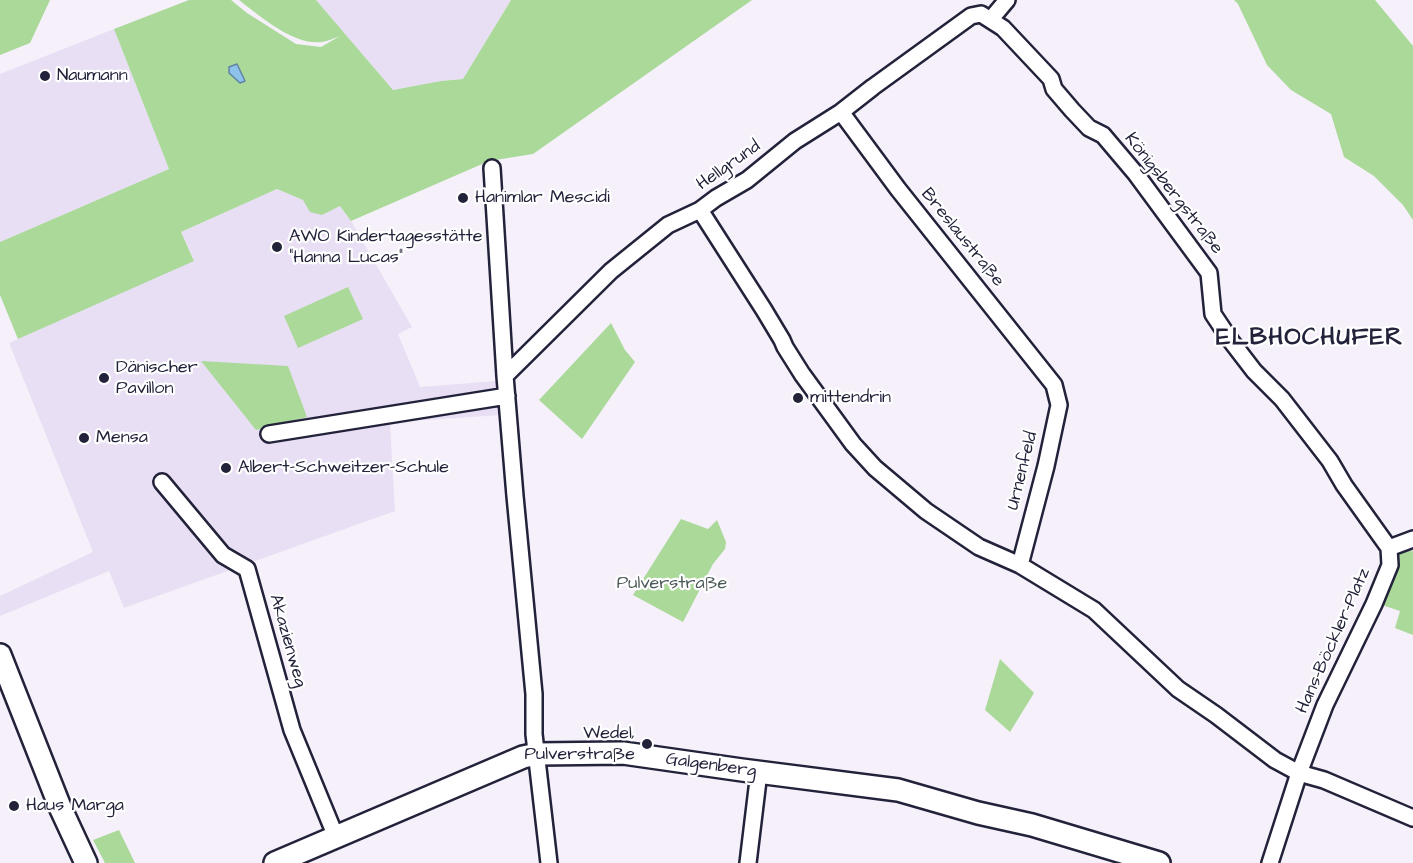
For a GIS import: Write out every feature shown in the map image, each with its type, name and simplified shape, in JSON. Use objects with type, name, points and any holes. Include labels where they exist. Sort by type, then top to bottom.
[{"type":"street","points":[[997,23],[1007,0]]},
{"type":"street","name":"Hellgrund","points":[[505,376],[611,271],[668,225],[700,210],[747,180],[795,141],[842,112],[971,16],[981,14],[997,23]]},
{"type":"street","name":"Königsbergstraße","points":[[997,23],[1051,79],[1054,89],[1072,110],[1089,128],[1103,135],[1136,174],[1209,273],[1213,314],[1226,334],[1254,371],[1282,399],[1330,461],[1344,485],[1389,548]]},
{"type":"street","name":"Breslaustraße","points":[[842,112],[898,189],[1054,385]]},
{"type":"street","points":[[492,168],[505,376],[534,694],[534,734],[549,863]]},
{"type":"street","points":[[700,210],[802,374],[863,456],[926,511],[979,547],[1015,563],[1094,610],[1178,689],[1275,760],[1299,773],[1324,780],[1413,818]]},
{"type":"street","name":"Urnenfeld","points":[[1015,563],[1046,466],[1059,405],[1054,385]]},
{"type":"street","points":[[269,434],[507,396]]},
{"type":"street","name":"Akazienweg","points":[[162,482],[223,555],[247,569],[292,730],[336,837]]},
{"type":"street","points":[[1389,548],[1413,539]]},
{"type":"street","name":"Hans-Böckler-Platz","points":[[1270,863],[1299,773],[1325,705],[1374,604],[1390,565],[1389,548]]},
{"type":"street","points":[[0,655],[60,807],[86,863]]},
{"type":"street","name":"Galgenberg","points":[[283,861],[523,757],[537,753],[623,753],[898,790],[978,813],[1032,825],[1159,863]]},
{"type":"street","points":[[748,863],[759,772]]},
{"type":"shaded area","points":[[316,0],[511,0],[463,79],[393,90]]},
{"type":"shaded area","points":[[114,29],[169,169],[0,242],[0,74]]},
{"type":"shaded area","name":"Albert-Schweitzer-Schule","points":[[277,189],[303,200],[322,215],[340,206],[351,221],[412,327],[398,334],[420,387],[496,381],[501,415],[390,424],[395,511],[124,608],[109,571],[0,616],[0,596],[93,552],[9,343],[194,260],[181,232]]},
{"type":"green space","points":[[0,0],[50,0],[30,43],[0,55]]},
{"type":"green space","points":[[189,0],[231,0],[296,44],[321,47],[340,36],[322,42],[300,39],[267,21],[239,0],[316,0],[393,90],[463,79],[511,0],[752,0],[533,154],[489,161],[351,221],[340,206],[322,215],[310,212],[303,200],[277,189],[181,232],[194,261],[18,339],[0,295],[0,242],[169,169],[114,29]]},
{"type":"green space","points":[[1234,0],[1375,0],[1413,46],[1413,220],[1403,205],[1374,176],[1344,157],[1331,114],[1291,90],[1267,65]]},
{"type":"green space","points":[[348,287],[363,319],[298,348],[284,316]]},
{"type":"green space","points":[[611,323],[625,350],[635,362],[582,439],[539,400]]},
{"type":"green space","points":[[201,361],[288,366],[307,417],[256,430]]},
{"type":"green space","name":"Pulverstraße","points":[[681,519],[708,529],[717,520],[726,542],[725,549],[713,564],[683,622],[633,595]]},
{"type":"green space","points":[[1413,551],[1413,635],[1395,628],[1400,611],[1382,605],[1398,552]]},
{"type":"green space","points":[[1000,659],[1034,693],[1010,732],[985,710]]},
{"type":"green space","points":[[119,830],[135,863],[105,863],[93,840]]},
{"type":"water","points":[[237,64],[245,81],[240,83],[229,73],[229,67]]},
{"type":"place","name":"Naumann","points":[[45,76]]},
{"type":"place","name":"Hanimlar Mescidi","points":[[463,198]]},
{"type":"place","name":"AWO Kindertagesstätte \"Hanna Lucas\"","points":[[277,247]]},
{"type":"place","name":"Dänischer Pavillon","points":[[104,378]]},
{"type":"place","name":"mittendrin","points":[[798,398]]},
{"type":"place","name":"Mensa","points":[[84,438]]},
{"type":"place","name":"Albert-Schweitzer-Schule","points":[[226,468]]},
{"type":"place","name":"Wedel, Pulverstraße","points":[[647,744]]},
{"type":"place","name":"Haus Marga","points":[[14,806]]},
{"type":"district","name":"ELBHOCHUFER","points":[[1310,339]]}]
